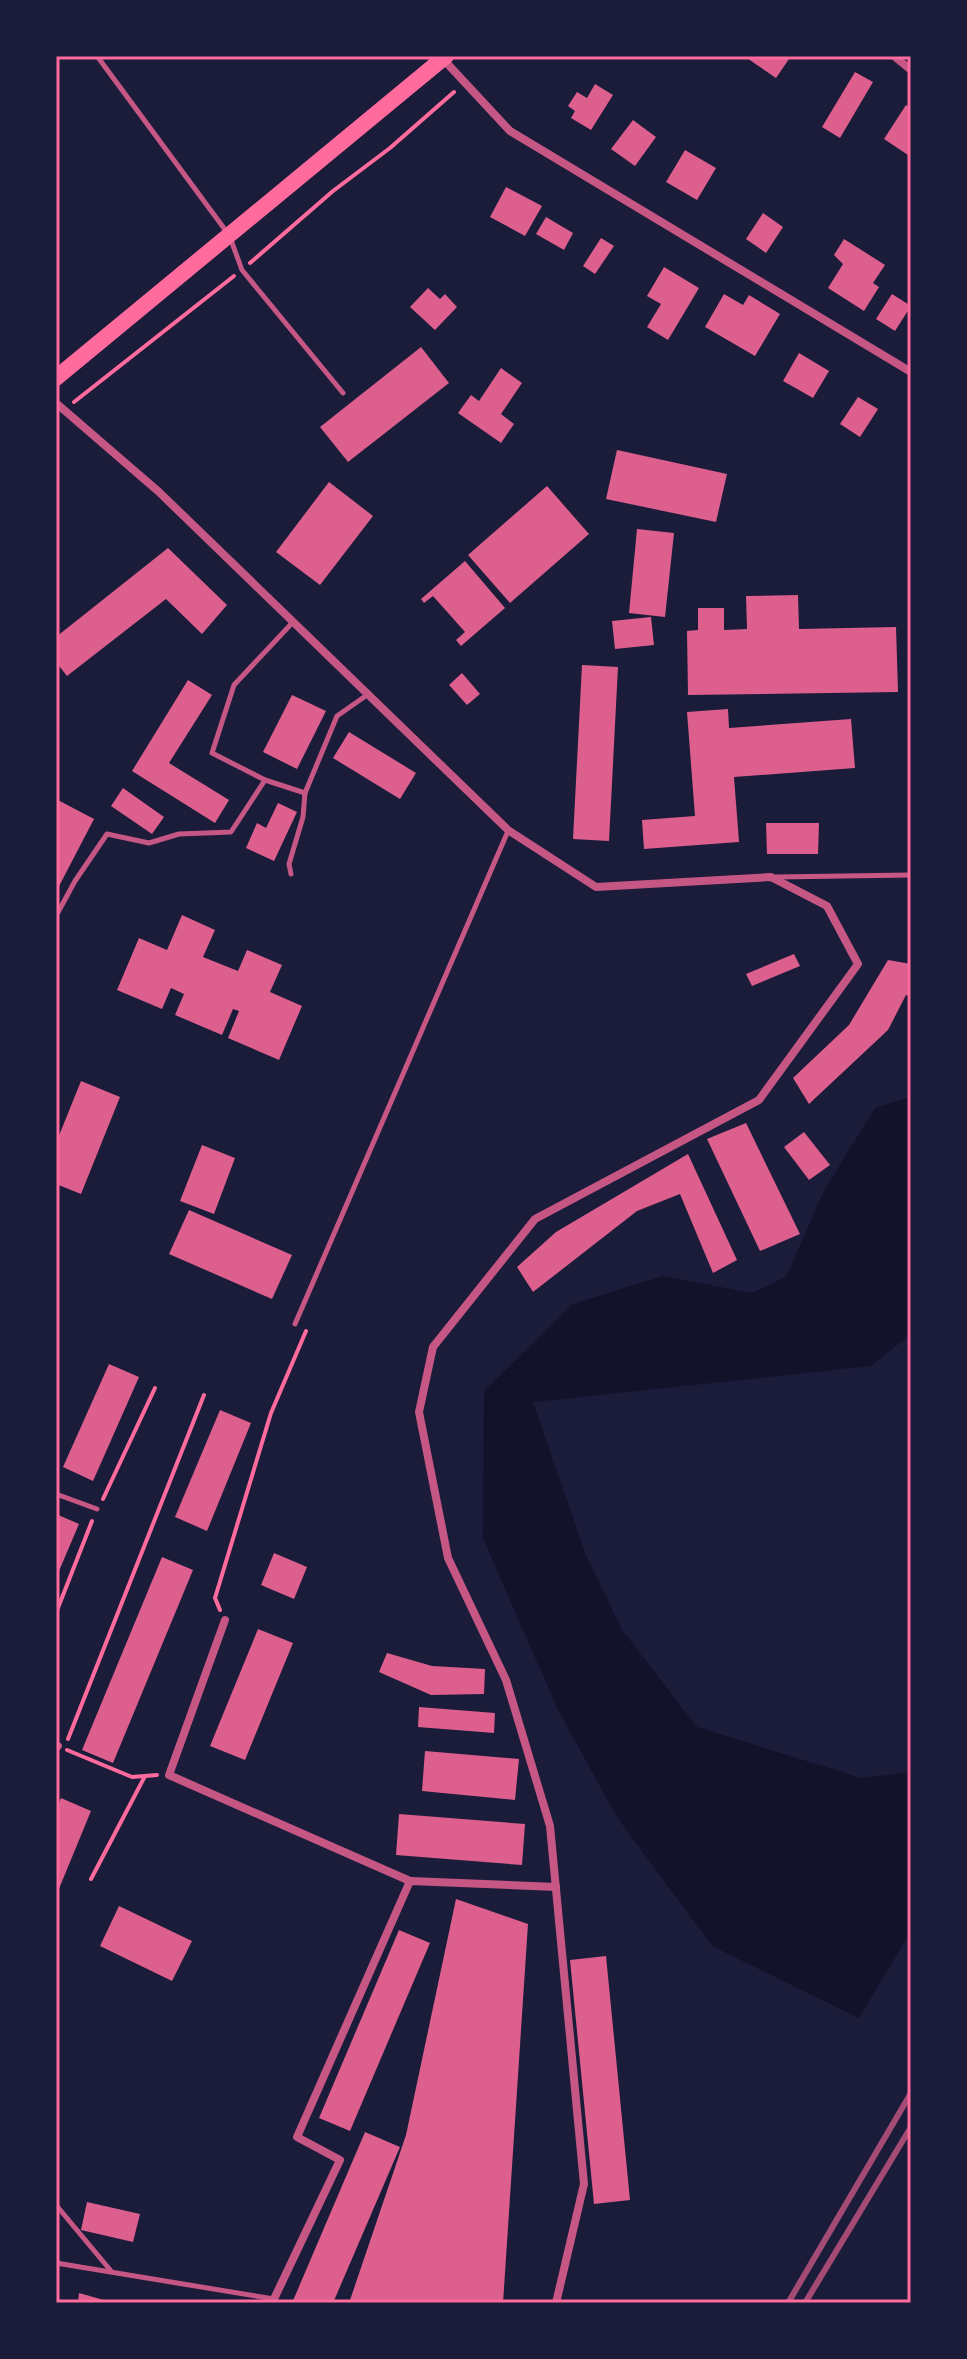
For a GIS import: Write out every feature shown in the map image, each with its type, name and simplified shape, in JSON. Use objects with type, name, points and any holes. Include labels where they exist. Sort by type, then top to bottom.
[{"type":"main road","points":[[56,378],[444,57]]},
{"type":"street","points":[[894,56],[911,70]]},
{"type":"street","points":[[444,57],[510,131],[911,372]]},
{"type":"street","points":[[60,407],[159,492],[508,830],[596,887],[771,877],[827,906],[858,964],[759,1100],[535,1219],[433,1347],[419,1412],[448,1558],[506,1680],[550,1826],[584,2184],[556,2303]]},
{"type":"street","points":[[225,1620],[169,1775],[410,1881],[556,1887]]},
{"type":"street","points":[[274,2299],[340,2160],[297,2137],[410,1881]]},
{"type":"lane","points":[[97,56],[229,235],[242,270],[343,393]]},
{"type":"lane","points":[[294,621],[234,685],[212,753],[265,780],[305,793]]},
{"type":"lane","points":[[291,874],[289,864],[303,817],[305,793],[337,716],[369,693]]},
{"type":"lane","points":[[56,916],[107,834],[149,843],[179,834],[231,832],[265,780]]},
{"type":"lane","points":[[295,1324],[508,830]]},
{"type":"lane","points":[[771,877],[911,875]]},
{"type":"lane","points":[[56,1494],[97,1509]]},
{"type":"lane","points":[[56,2205],[112,2272]]},
{"type":"lane","points":[[56,2263],[274,2299]]},
{"type":"path","points":[[60,407],[242,270],[465,82]]},
{"type":"path","points":[[225,1620],[215,1598],[271,1413],[308,1326]]},
{"type":"path","points":[[169,1775],[132,1777],[58,1748],[204,1395]]},
{"type":"path","points":[[91,1879],[145,1776]]},
{"type":"shaded area","points":[[911,1097],[911,1334],[871,1366],[533,1402],[585,1553],[622,1630],[697,1727],[861,1778],[911,1772],[911,1931],[859,2018],[712,1946],[617,1817],[558,1710],[483,1538],[484,1391],[573,1304],[663,1276],[752,1293],[786,1277],[824,1191],[875,1108]]},
{"type":"building","points":[[744,56],[791,56],[776,78]]},
{"type":"building","points":[[855,72],[873,82],[840,138],[822,127]]},
{"type":"building","points":[[595,84],[613,95],[591,130],[571,118],[575,111],[568,106],[577,92],[587,98]]},
{"type":"building","points":[[906,105],[911,109],[911,157],[884,139]]},
{"type":"building","points":[[633,120],[656,137],[635,166],[611,149]]},
{"type":"building","points":[[685,150],[716,168],[697,200],[666,182]]},
{"type":"building","points":[[506,187],[542,206],[525,236],[490,217]]},
{"type":"building","points":[[763,213],[783,227],[766,253],[746,239]]},
{"type":"building","points":[[546,217],[573,233],[564,250],[536,234]]},
{"type":"building","points":[[601,238],[614,246],[595,274],[583,266]]},
{"type":"building","points":[[844,239],[885,265],[873,283],[879,287],[864,311],[828,288],[843,264],[834,255]]},
{"type":"building","points":[[664,267],[699,288],[668,340],[647,327],[661,304],[647,296]]},
{"type":"building","points":[[428,288],[440,299],[445,294],[457,307],[435,330],[410,307]]},
{"type":"building","points":[[724,294],[743,305],[749,295],[780,314],[755,356],[705,327]]},
{"type":"building","points":[[892,294],[911,306],[895,331],[876,319]]},
{"type":"building","points":[[421,347],[449,383],[348,462],[320,427]]},
{"type":"building","points":[[799,353],[829,371],[813,398],[783,381]]},
{"type":"building","points":[[501,368],[522,383],[501,414],[514,424],[501,443],[458,413],[471,395],[479,401]]},
{"type":"building","points":[[858,397],[878,409],[860,437],[840,424]]},
{"type":"building","points":[[617,450],[727,474],[716,522],[606,499]]},
{"type":"building","points":[[329,482],[373,516],[320,585],[276,552]]},
{"type":"building","points":[[547,486],[589,534],[510,603],[468,555]]},
{"type":"building","points":[[637,529],[674,533],[665,617],[629,613]]},
{"type":"building","points":[[168,548],[227,605],[202,634],[166,599],[67,676],[56,662],[56,637]]},
{"type":"building","points":[[465,561],[505,608],[461,646],[456,640],[465,632],[433,596],[424,603],[421,599]]},
{"type":"building","points":[[798,595],[799,629],[896,627],[898,692],[688,695],[687,631],[698,630],[698,608],[724,608],[724,630],[747,629],[746,596]]},
{"type":"building","points":[[651,617],[654,645],[615,649],[612,621]]},
{"type":"building","points":[[582,665],[618,667],[609,841],[573,839]]},
{"type":"building","points":[[462,673],[480,694],[467,705],[449,685]]},
{"type":"building","points":[[188,680],[212,695],[169,763],[229,800],[215,823],[132,771]]},
{"type":"building","points":[[292,695],[326,711],[297,769],[263,752]]},
{"type":"building","points":[[728,709],[729,728],[851,719],[855,768],[734,777],[739,842],[644,849],[642,820],[695,816],[687,712]]},
{"type":"building","points":[[349,732],[416,773],[400,799],[333,758]]},
{"type":"building","points":[[123,788],[164,817],[152,834],[111,806]]},
{"type":"building","points":[[56,799],[94,819],[56,892]]},
{"type":"building","points":[[278,803],[297,812],[274,861],[246,848],[257,823],[266,828]]},
{"type":"building","points":[[766,823],[819,823],[818,854],[767,854]]},
{"type":"building","points":[[182,915],[215,930],[203,957],[238,971],[247,950],[282,965],[270,992],[302,1006],[279,1060],[228,1038],[239,1011],[233,1009],[222,1035],[175,1015],[184,994],[171,988],[162,1009],[117,990],[139,938],[167,950]]},
{"type":"building","points":[[794,954],[800,966],[752,986],[746,974]]},
{"type":"building","points":[[888,960],[911,964],[911,996],[906,995],[888,1030],[809,1104],[793,1078],[849,1025]]},
{"type":"building","points":[[81,1081],[120,1097],[81,1194],[56,1184],[56,1143]]},
{"type":"building","points":[[746,1123],[800,1234],[760,1251],[707,1139]]},
{"type":"building","points":[[804,1132],[830,1165],[809,1180],[784,1147]]},
{"type":"building","points":[[202,1145],[235,1158],[214,1214],[180,1201]]},
{"type":"building","points":[[688,1154],[737,1260],[713,1273],[680,1194],[637,1211],[533,1292],[517,1267],[556,1232]]},
{"type":"building","points":[[189,1210],[292,1255],[272,1299],[169,1254]]},
{"type":"building","points":[[109,1364],[139,1377],[93,1481],[63,1467]]},
{"type":"building","points":[[220,1410],[251,1423],[207,1531],[175,1517]]},
{"type":"building","points":[[56,1514],[79,1524],[56,1578]]},
{"type":"building","points":[[274,1553],[307,1567],[294,1599],[261,1585]]},
{"type":"building","points":[[162,1557],[193,1570],[113,1763],[82,1750]]},
{"type":"building","points":[[258,1629],[293,1643],[245,1760],[210,1746]]},
{"type":"building","points":[[387,1653],[432,1666],[485,1669],[484,1694],[431,1695],[379,1672]]},
{"type":"building","points":[[419,1707],[495,1713],[494,1733],[418,1727]]},
{"type":"building","points":[[425,1751],[519,1759],[515,1800],[422,1791]]},
{"type":"building","points":[[61,1798],[91,1811],[56,1896],[56,1810]]},
{"type":"building","points":[[399,1814],[525,1824],[522,1865],[396,1855]]},
{"type":"building","points":[[456,1899],[528,1924],[503,2303],[349,2303],[406,2135]]},
{"type":"building","points":[[119,1906],[192,1941],[172,1981],[100,1946]]},
{"type":"building","points":[[399,1930],[430,1943],[350,2131],[319,2118]]},
{"type":"building","points":[[606,1956],[630,2200],[594,2204],[570,1960]]},
{"type":"building","points":[[365,2132],[400,2147],[333,2303],[292,2303]]},
{"type":"building","points":[[87,2202],[140,2214],[133,2242],[81,2230]]},
{"type":"building","points":[[79,2293],[111,2302],[111,2303],[78,2303]]},
{"type":"railway","points":[[788,2303],[911,2093]]},
{"type":"railway","points":[[805,2303],[911,2127]]}]
